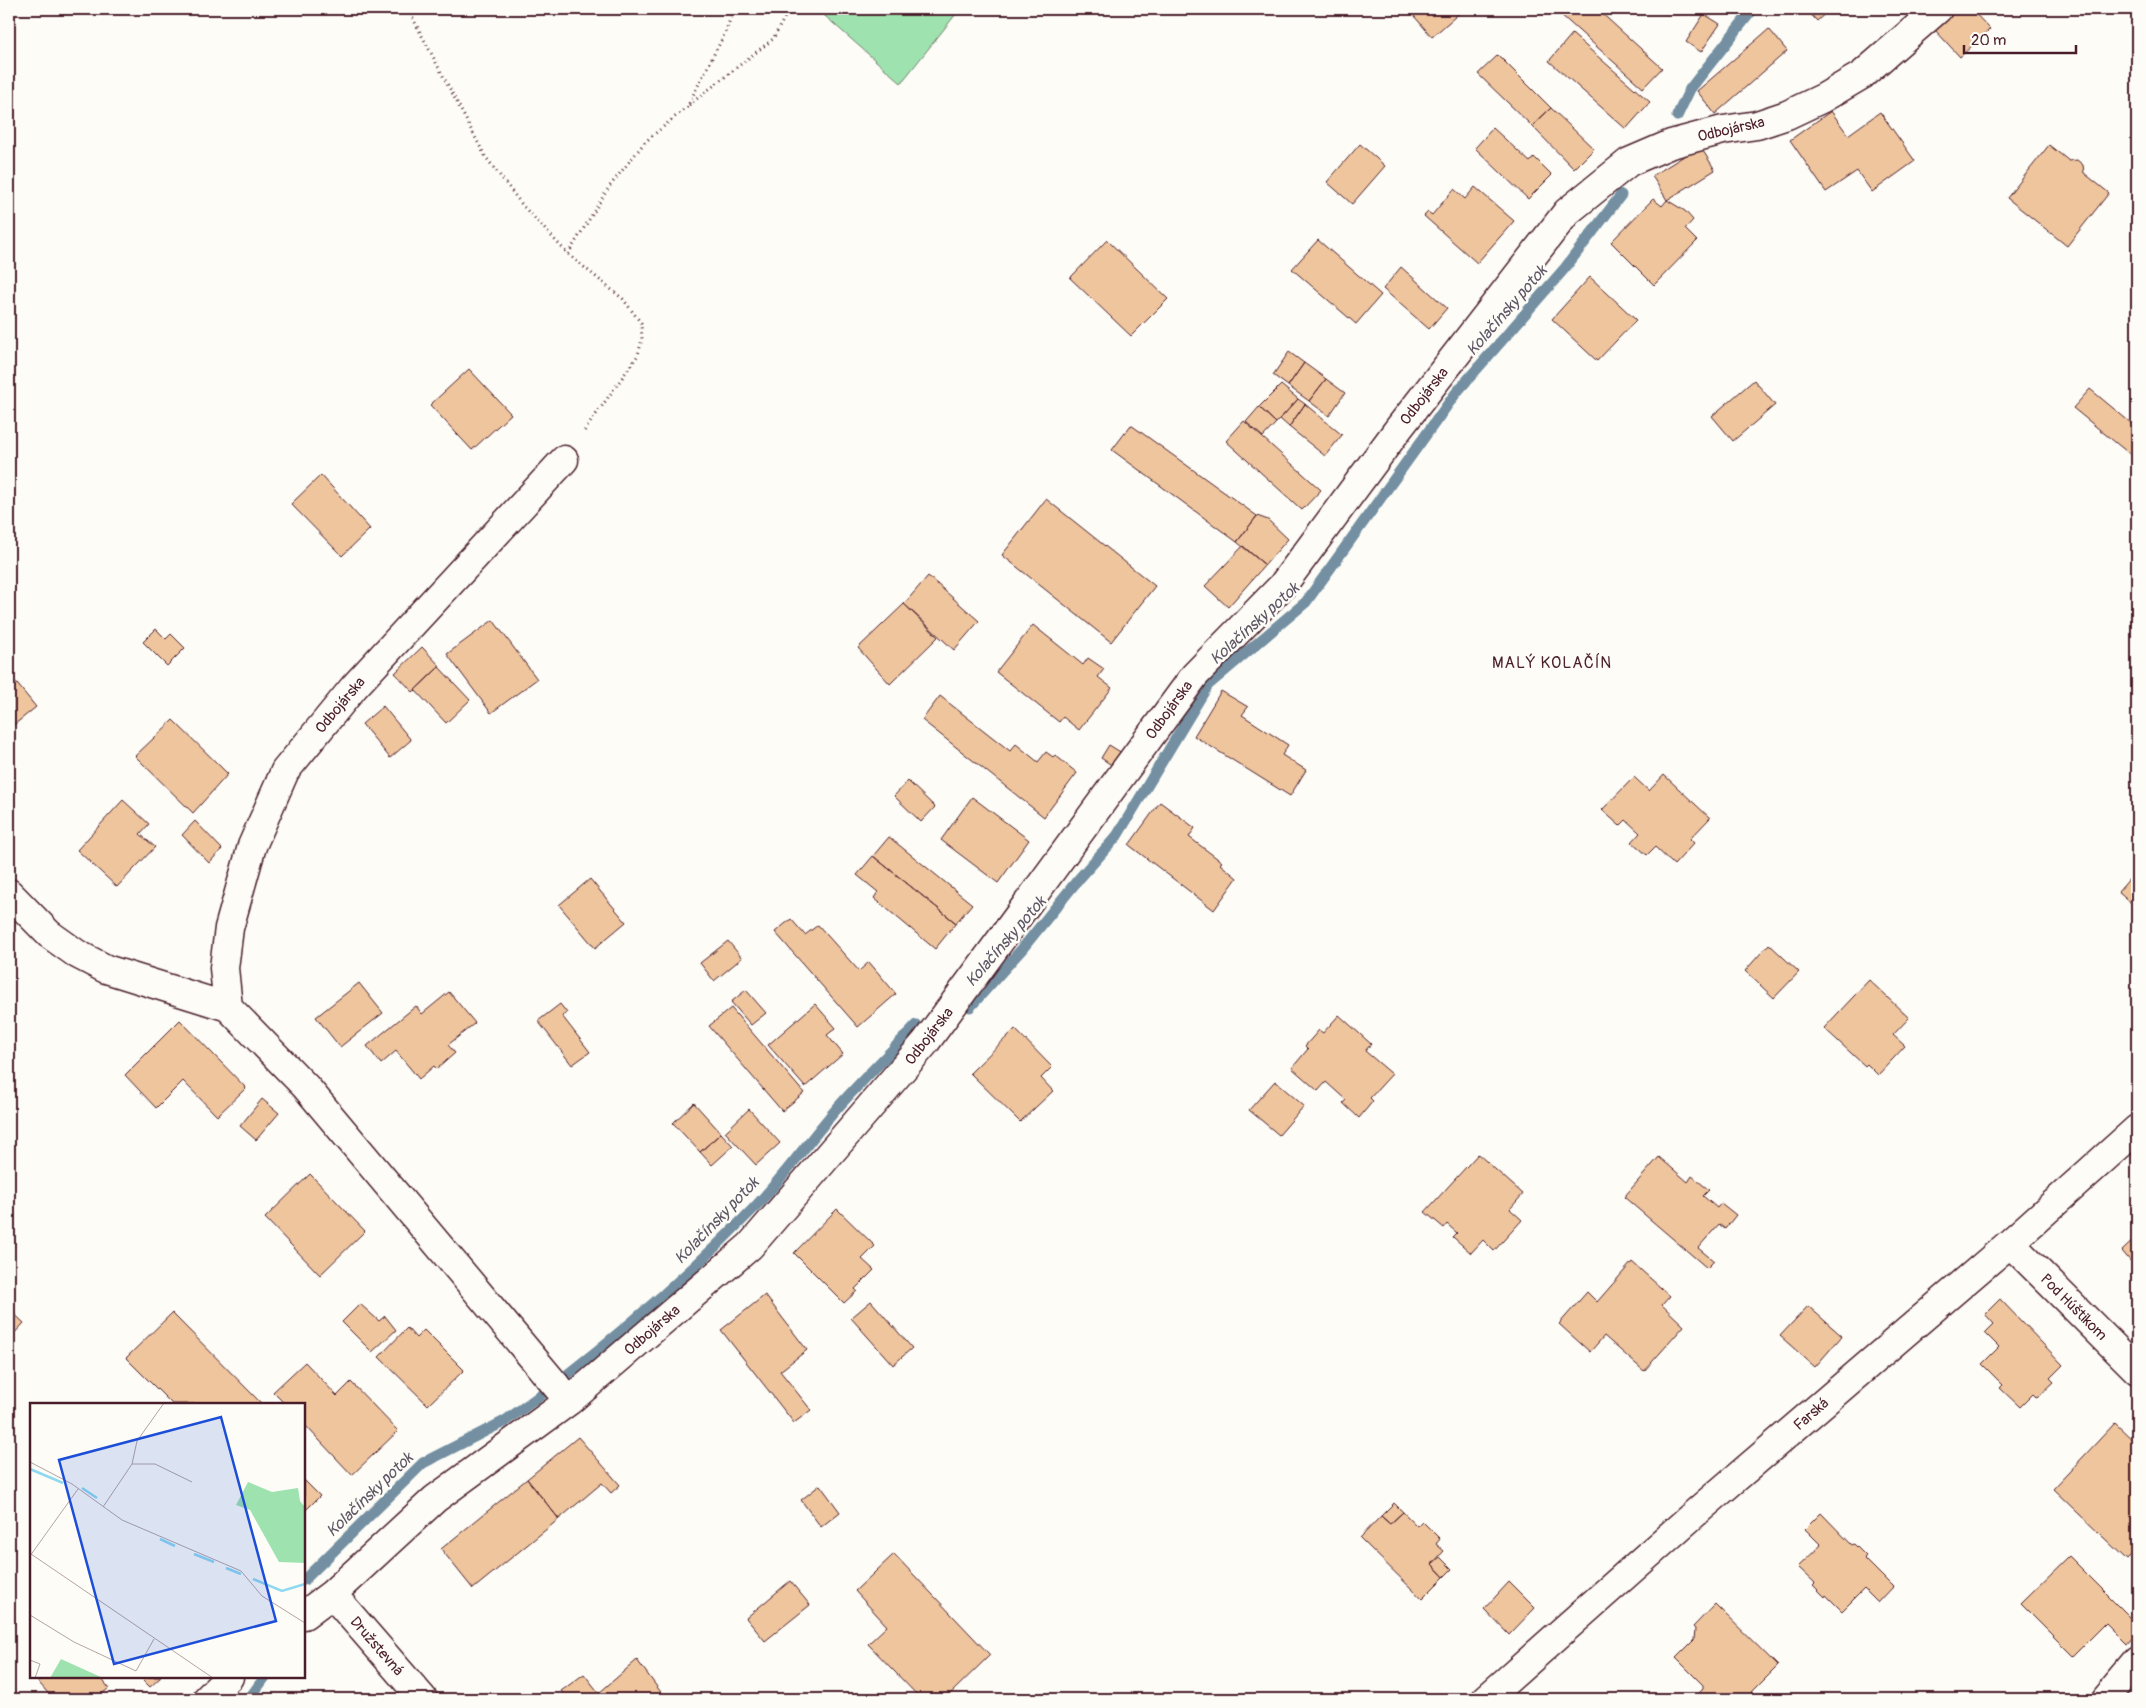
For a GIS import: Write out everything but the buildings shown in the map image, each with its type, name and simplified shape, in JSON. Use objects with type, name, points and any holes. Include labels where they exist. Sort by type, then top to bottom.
[{"type":"street","name":"Odbojárska","points":[[305,1614],[332,1594],[435,1499],[569,1401],[750,1246],[925,1043],[1195,675],[1282,586],[1404,422],[1567,212],[1629,162],[1671,144],[1723,130],[1757,125],[1787,115],[1823,98],[1862,75],[1938,9]]},
{"type":"street","name":"Odbojárska","points":[[228,1007],[224,968],[229,928],[252,846],[285,772],[354,687],[564,460]]},
{"type":"street","points":[[9,893],[49,934],[77,954],[106,969],[228,1007],[306,1087],[569,1401]]},
{"type":"street","name":"Farská","points":[[1486,1699],[1701,1508],[2010,1244],[2137,1129]]},
{"type":"street","name":"Pod Húštikom","points":[[2010,1244],[2137,1370]]},
{"type":"street","name":"Družstevná","points":[[332,1594],[423,1699]]},
{"type":"street","points":[[2105,1699],[2137,1661]]},
{"type":"street","points":[[207,1699],[228,1678]]},
{"type":"path","points":[[408,9],[485,156],[523,206],[568,254],[623,299],[641,323],[642,339],[638,355],[564,460]]},
{"type":"path","points":[[687,107],[725,33],[734,9]]},
{"type":"path","points":[[568,254],[609,187],[645,142],[772,39],[788,11]]},
{"type":"green space","points":[[817,9],[960,9],[901,83]]},
{"type":"waterway","name":"Kolačínsky potok","points":[[1677,116],[1690,89],[1753,9]]},
{"type":"waterway","name":"Kolačínsky potok","points":[[970,1007],[1022,949],[1077,881],[1117,836],[1208,685],[1306,602],[1456,393],[1565,268],[1621,195]]},
{"type":"waterway","name":"Kolačínsky potok","points":[[563,1378],[661,1297],[731,1232],[773,1187],[838,1107],[916,1025]]},
{"type":"waterway","name":"Kolačínsky potok","points":[[305,1579],[423,1463],[505,1421],[541,1395]]},
{"type":"waterway","name":"Kolačínsky potok","points":[[249,1699],[264,1678]]},
{"type":"district","name":"MALÝ KOLAČÍN","points":[[1552,662]]}]
